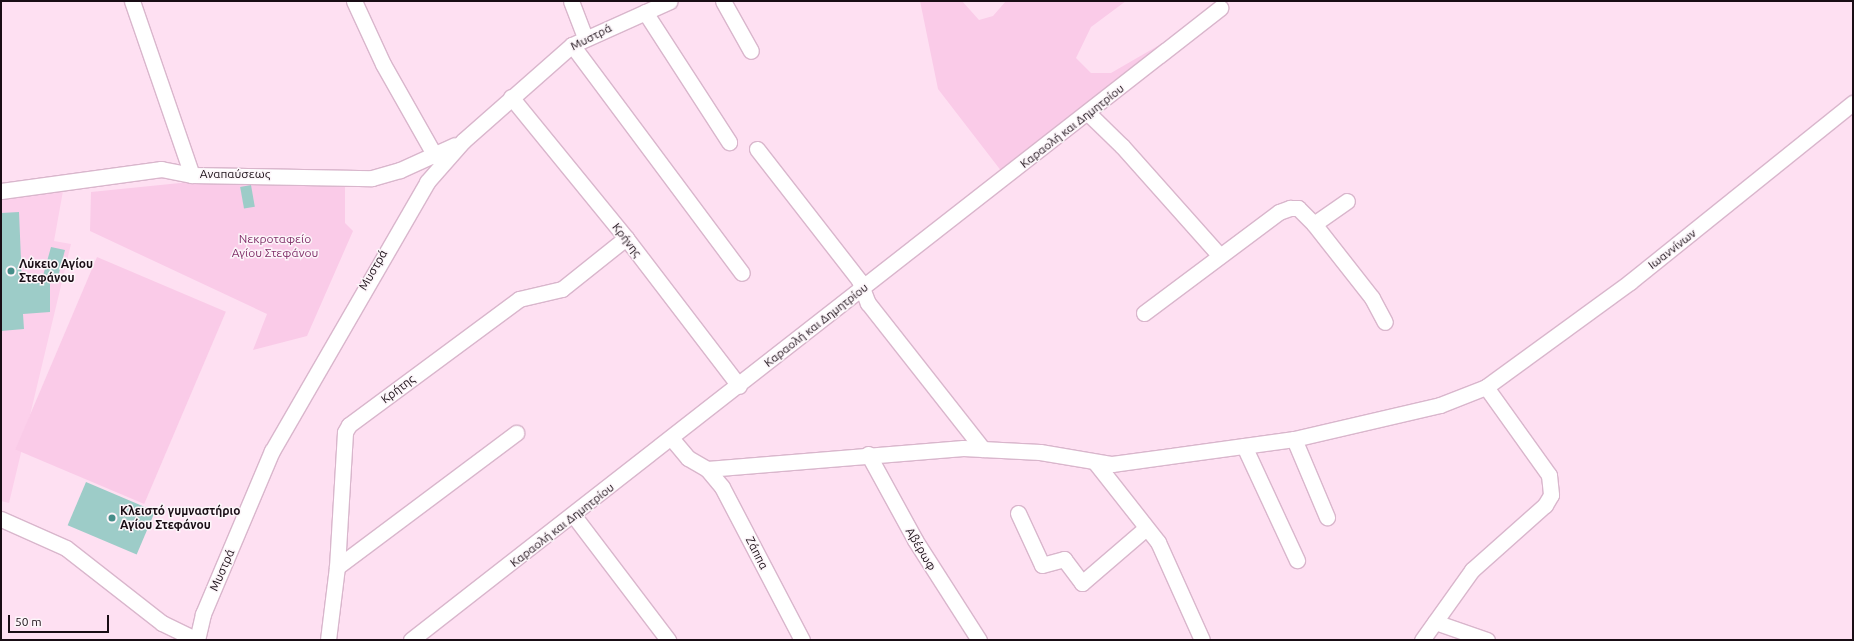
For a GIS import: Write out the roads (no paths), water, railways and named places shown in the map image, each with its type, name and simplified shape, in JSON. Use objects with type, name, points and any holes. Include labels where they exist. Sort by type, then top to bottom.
[{"type":"street","points":[[132,1],[192,175]]},
{"type":"street","points":[[354,1],[383,64],[435,156]]},
{"type":"street","points":[[571,1],[585,37]]},
{"type":"street","name":"Μυστρά","points":[[197,640],[203,614],[272,451],[412,203],[463,141],[511,97],[572,45],[585,37],[670,1]]},
{"type":"street","points":[[723,1],[751,51]]},
{"type":"street","name":"Καραολή και Δημητρίου","points":[[417,638],[861,289],[1089,114],[1220,8]]},
{"type":"street","points":[[645,12],[728,142]]},
{"type":"street","points":[[572,45],[742,273]]},
{"type":"street","name":"Κρήνης","points":[[511,97],[626,238],[739,386]]},
{"type":"street","name":"Ιωαννίνων","points":[[707,469],[868,454],[983,449],[1040,452],[1112,464],[1294,439],[1440,405],[1486,387],[1630,282],[1853,103]]},
{"type":"street","points":[[1089,114],[1122,146],[1220,256]]},
{"type":"street","name":"Αναπαύσεως","points":[[1,190],[161,169],[192,175],[372,178],[435,156],[463,141]]},
{"type":"street","points":[[757,149],[858,280],[868,303],[983,449]]},
{"type":"street","points":[[1314,224],[1347,201]]},
{"type":"street","points":[[1144,313],[1279,212],[1290,208],[1298,208],[1314,224],[1372,298],[1384,322]]},
{"type":"street","name":"Κρήτης","points":[[328,640],[337,567],[345,432],[349,425],[519,299],[562,289],[626,238]]},
{"type":"street","points":[[1422,640],[1472,570],[1545,505],[1551,495],[1549,475],[1486,387]]},
{"type":"street","points":[[337,567],[516,432]]},
{"type":"street","name":"Ζάππα","points":[[672,439],[688,458],[707,469],[722,486],[802,640]]},
{"type":"street","points":[[1294,439],[1327,517]]},
{"type":"street","points":[[1244,446],[1297,560]]},
{"type":"street","name":"Αβέρωφ","points":[[868,454],[915,540],[979,640]]},
{"type":"street","points":[[1094,462],[1158,542],[1202,640]]},
{"type":"street","points":[[1018,513],[1042,565],[1064,559],[1082,583],[1146,528]]},
{"type":"street","points":[[574,516],[668,640]]},
{"type":"street","points":[[1,519],[66,548],[162,623],[197,640]]},
{"type":"street","points":[[1435,622],[1487,640]]},
{"type":"place","name":"Λύκειο Αγίου Στεφάνου","points":[[11,271]]},
{"type":"place","name":"Κλειστό γυμναστήριο Αγίου Στεφάνου","points":[[112,518]]},
{"type":"park label","name":"Νεκροταφείο Αγίου Στεφάνου","points":[[275,246]]}]
